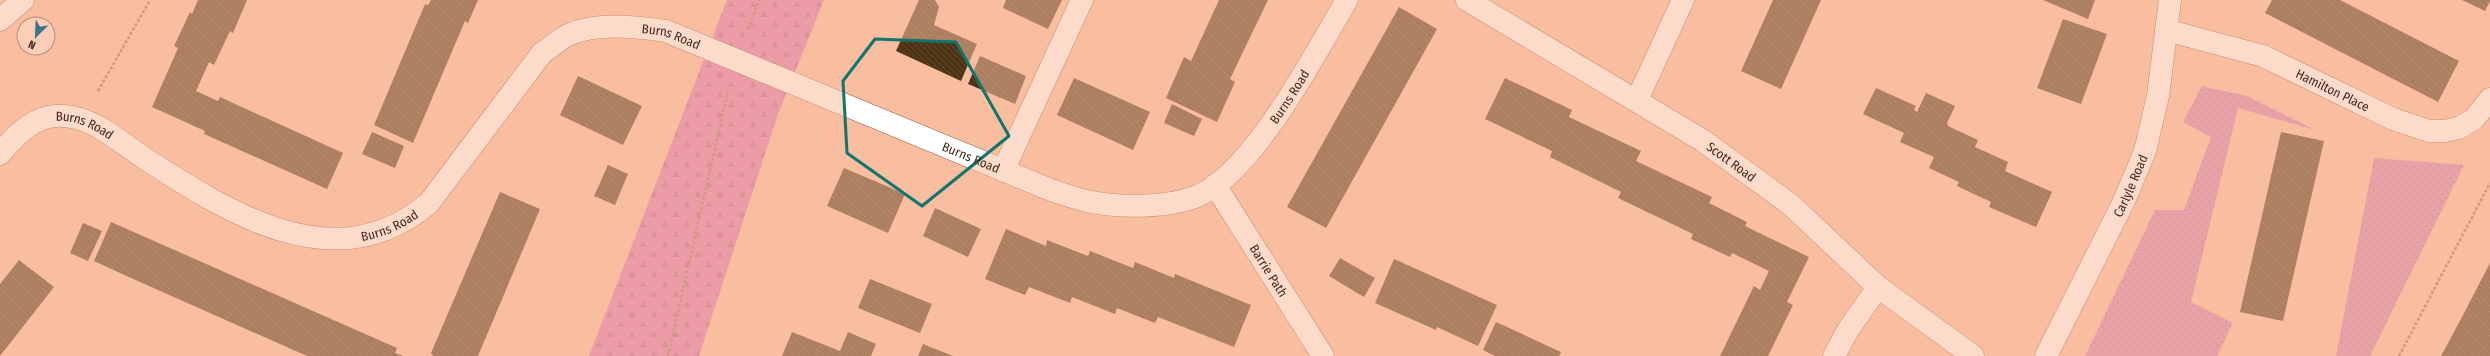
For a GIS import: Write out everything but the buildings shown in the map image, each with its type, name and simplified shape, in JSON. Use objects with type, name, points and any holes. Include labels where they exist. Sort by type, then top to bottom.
[{"type":"street","points":[[0,20],[23,0]]},
{"type":"street","points":[[1003,171],[1082,0]]},
{"type":"street","name":"Burns Road","points":[[0,154],[15,135],[49,117],[64,116],[82,120],[113,136],[194,189],[260,224],[318,239],[344,239],[370,236],[396,227],[413,217],[429,203],[542,53],[568,35],[599,28],[632,27],[666,31],[735,61],[1003,171],[1087,202],[1116,204],[1173,203],[1196,196],[1230,173],[1269,126],[1347,0]]},
{"type":"street","name":"Scott Road","points":[[1467,0],[1702,140],[1791,205],[1878,287],[1973,356]]},
{"type":"street","points":[[1636,100],[1683,0]]},
{"type":"street","name":"Carlyle Road","points":[[2046,356],[2124,201],[2144,151],[2158,96],[2170,0]]},
{"type":"street","name":"Hamilton Place","points":[[2166,30],[2263,56],[2393,119],[2429,131],[2445,131],[2459,128],[2474,119],[2490,99]]},
{"type":"street","name":"Barrie Path","points":[[1215,184],[1323,356]]},
{"type":"street","points":[[1834,356],[1848,330],[1878,287]]},
{"type":"path","points":[[82,120],[150,0]]},
{"type":"path","points":[[668,356],[735,61]]},
{"type":"path","points":[[2399,356],[2490,183]]},
{"type":"highlighted area","points":[[875,39],[956,42],[1009,136],[922,206],[847,153],[843,81]]},
{"type":"shaded area","points":[[2202,86],[2247,96],[2315,130],[2238,108],[2191,302],[2233,323],[2217,356],[2085,356],[2155,210],[2184,210],[2211,137],[2183,122]]},
{"type":"shaded area","points":[[2374,158],[2464,165],[2370,356],[2336,356]]},
{"type":"green space","points":[[727,0],[824,0],[778,114],[699,356],[589,356]]}]
